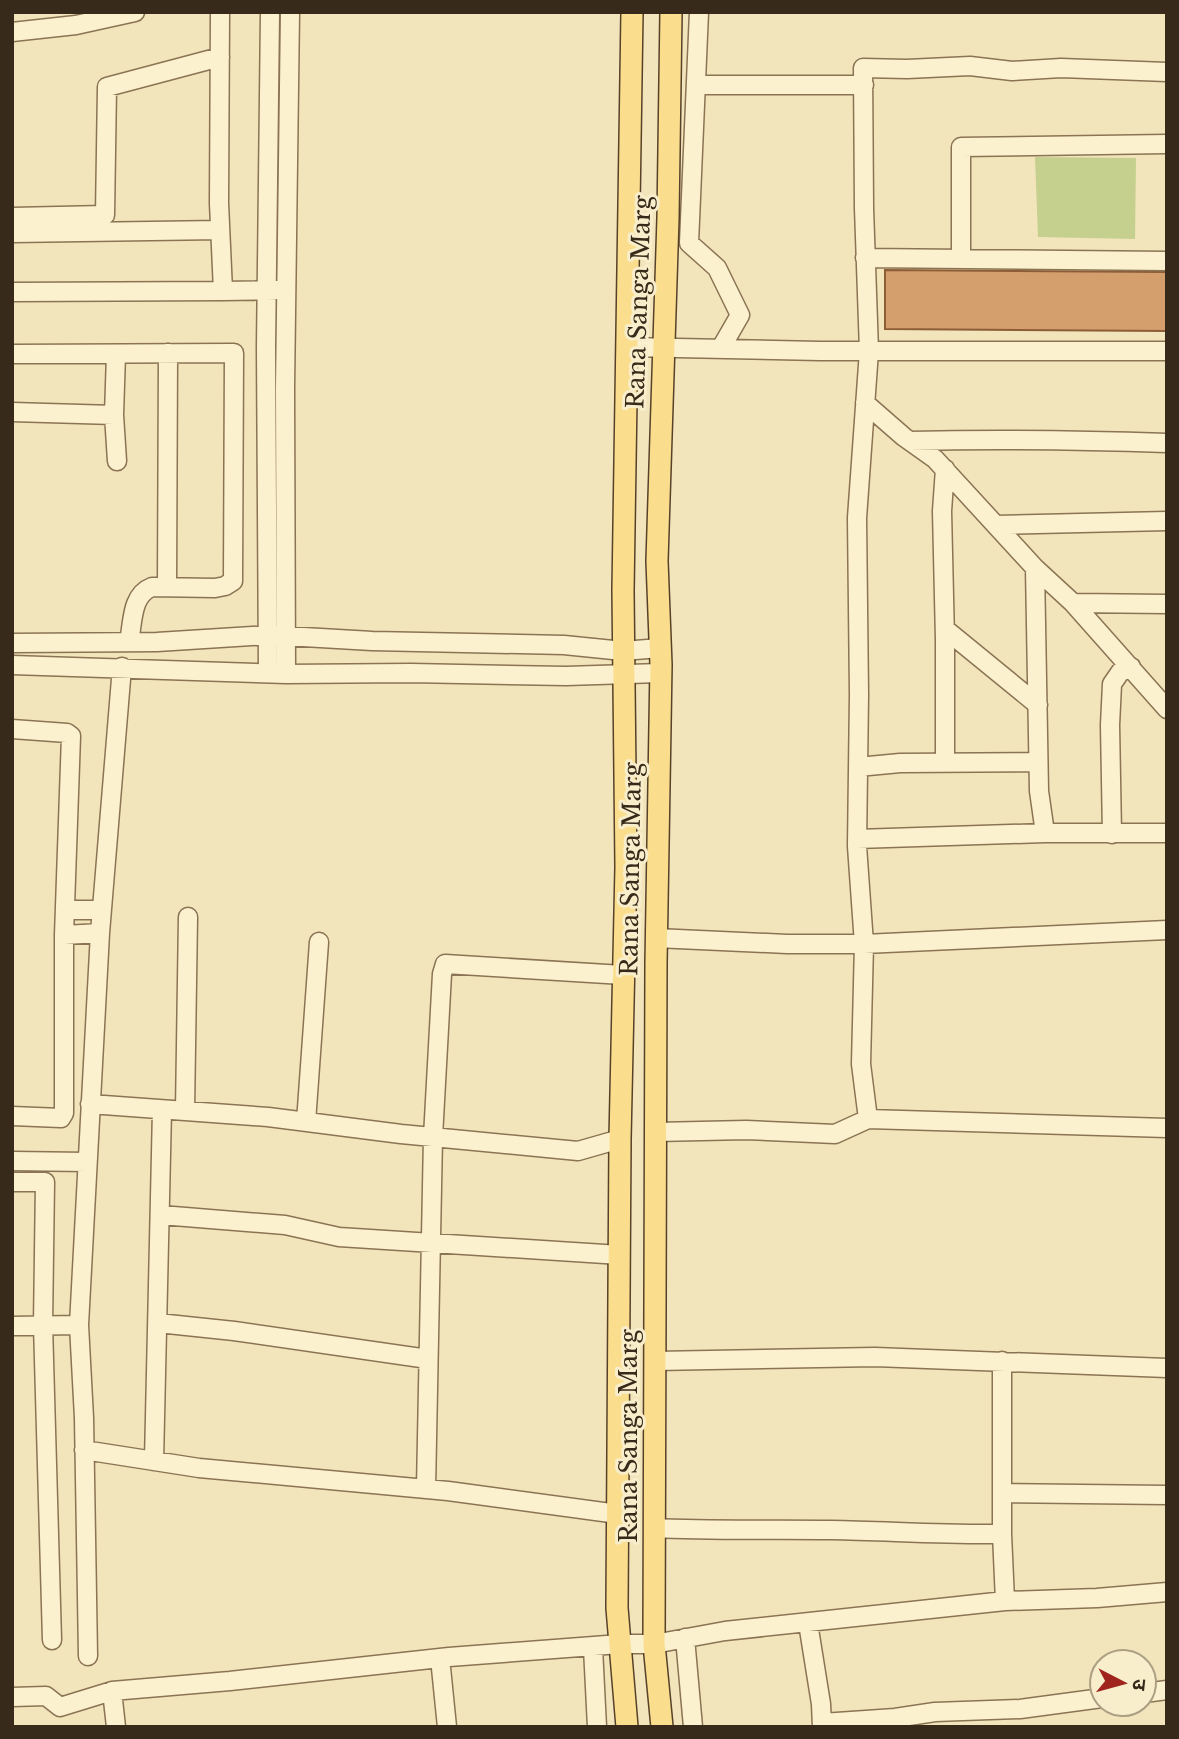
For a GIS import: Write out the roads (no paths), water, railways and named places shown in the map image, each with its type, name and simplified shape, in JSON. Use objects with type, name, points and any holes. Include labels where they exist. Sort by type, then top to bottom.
[{"type":"main road","name":"Rana Sanga Marg","points":[[627,1727],[617,1608],[625,867],[623,651],[632,12]]},
{"type":"main road","name":"Rana Sanga Marg","points":[[662,1727],[654,1644],[656,938],[660,673],[657,561],[671,12]]},
{"type":"street","points":[[12,33],[76,25],[135,12]]},
{"type":"street","points":[[220,12],[220,230],[223,291]]},
{"type":"street","points":[[271,12],[267,290],[277,673]]},
{"type":"street","points":[[277,636],[287,290],[290,12]]},
{"type":"street","points":[[699,12],[689,243],[717,268],[740,315],[720,348]]},
{"type":"street","points":[[12,217],[105,215],[107,87],[220,57]]},
{"type":"street","points":[[868,1119],[861,1064],[864,944],[857,839],[857,518],[869,351],[863,68],[970,66],[1012,71],[1061,68],[1167,72]]},
{"type":"street","points":[[696,85],[864,85]]},
{"type":"street","points":[[961,259],[961,147],[1167,144]]},
{"type":"street","points":[[12,233],[220,230]]},
{"type":"street","points":[[865,258],[1167,261]]},
{"type":"street","points":[[12,292],[287,290]]},
{"type":"street","points":[[628,346],[869,351],[1167,351]]},
{"type":"street","points":[[166,587],[168,353]]},
{"type":"street","points":[[12,354],[234,353],[233,581],[215,589],[152,587],[142,590],[137,597],[129,642]]},
{"type":"street","points":[[116,354],[114,415],[117,461]]},
{"type":"street","points":[[865,402],[945,469],[1035,568],[1073,603],[1167,709]]},
{"type":"street","points":[[12,412],[114,415]]},
{"type":"street","points":[[910,441],[1054,440],[1167,443]]},
{"type":"street","points":[[944,762],[942,511],[945,469]]},
{"type":"street","points":[[996,525],[1167,520]]},
{"type":"street","points":[[1035,568],[1039,791],[1045,833]]},
{"type":"street","points":[[1073,603],[1167,604]]},
{"type":"street","points":[[945,629],[1038,705]]},
{"type":"street","points":[[12,643],[277,636],[564,645],[623,651],[660,648]]},
{"type":"street","points":[[12,665],[277,673],[660,673]]},
{"type":"street","points":[[89,1656],[79,1325],[101,910],[122,667]]},
{"type":"street","points":[[1112,834],[1112,684],[1121,671],[1131,667]]},
{"type":"street","points":[[1146,684],[1167,683]]},
{"type":"street","points":[[12,729],[67,733],[71,736],[64,935],[64,1113],[61,1118],[51,1119],[12,1116]]},
{"type":"street","points":[[858,767],[944,762],[1038,762]]},
{"type":"street","points":[[857,839],[1045,833],[1167,833]]},
{"type":"street","points":[[65,910],[101,910]]},
{"type":"street","points":[[185,1111],[188,917]]},
{"type":"street","points":[[656,938],[787,944],[864,944],[1167,930]]},
{"type":"street","points":[[64,935],[100,933]]},
{"type":"street","points":[[306,1122],[319,942]]},
{"type":"street","points":[[426,1489],[433,1137],[442,974],[445,964],[623,975]]},
{"type":"street","points":[[90,1104],[306,1122],[578,1151],[620,1139]]},
{"type":"street","points":[[154,1461],[162,1110]]},
{"type":"street","points":[[656,1132],[746,1130],[835,1134],[868,1119],[1167,1128]]},
{"type":"street","points":[[12,1161],[87,1162]]},
{"type":"street","points":[[12,1182],[45,1182],[43,1325],[52,1640]]},
{"type":"street","points":[[161,1215],[285,1225],[339,1237],[620,1255]]},
{"type":"street","points":[[158,1323],[234,1331],[428,1359]]},
{"type":"street","points":[[12,1326],[79,1325]]},
{"type":"street","points":[[656,1361],[875,1357],[1167,1368]]},
{"type":"street","points":[[1002,1361],[1002,1534],[1005,1601]]},
{"type":"street","points":[[84,1450],[249,1473],[426,1489],[618,1514]]},
{"type":"street","points":[[1002,1493],[1167,1495]]},
{"type":"street","points":[[655,1528],[1002,1534]]},
{"type":"street","points":[[12,1697],[46,1696],[60,1707],[113,1691],[440,1658],[620,1644],[654,1644],[725,1631],[1005,1601],[1097,1598],[1167,1592]]},
{"type":"street","points":[[808,1623],[822,1725],[935,1712],[1020,1709],[1088,1700]]},
{"type":"street","points":[[685,1638],[693,1727]]},
{"type":"street","points":[[593,1648],[597,1727]]},
{"type":"street","points":[[440,1658],[447,1727]]},
{"type":"street","points":[[113,1691],[116,1727]]}]
